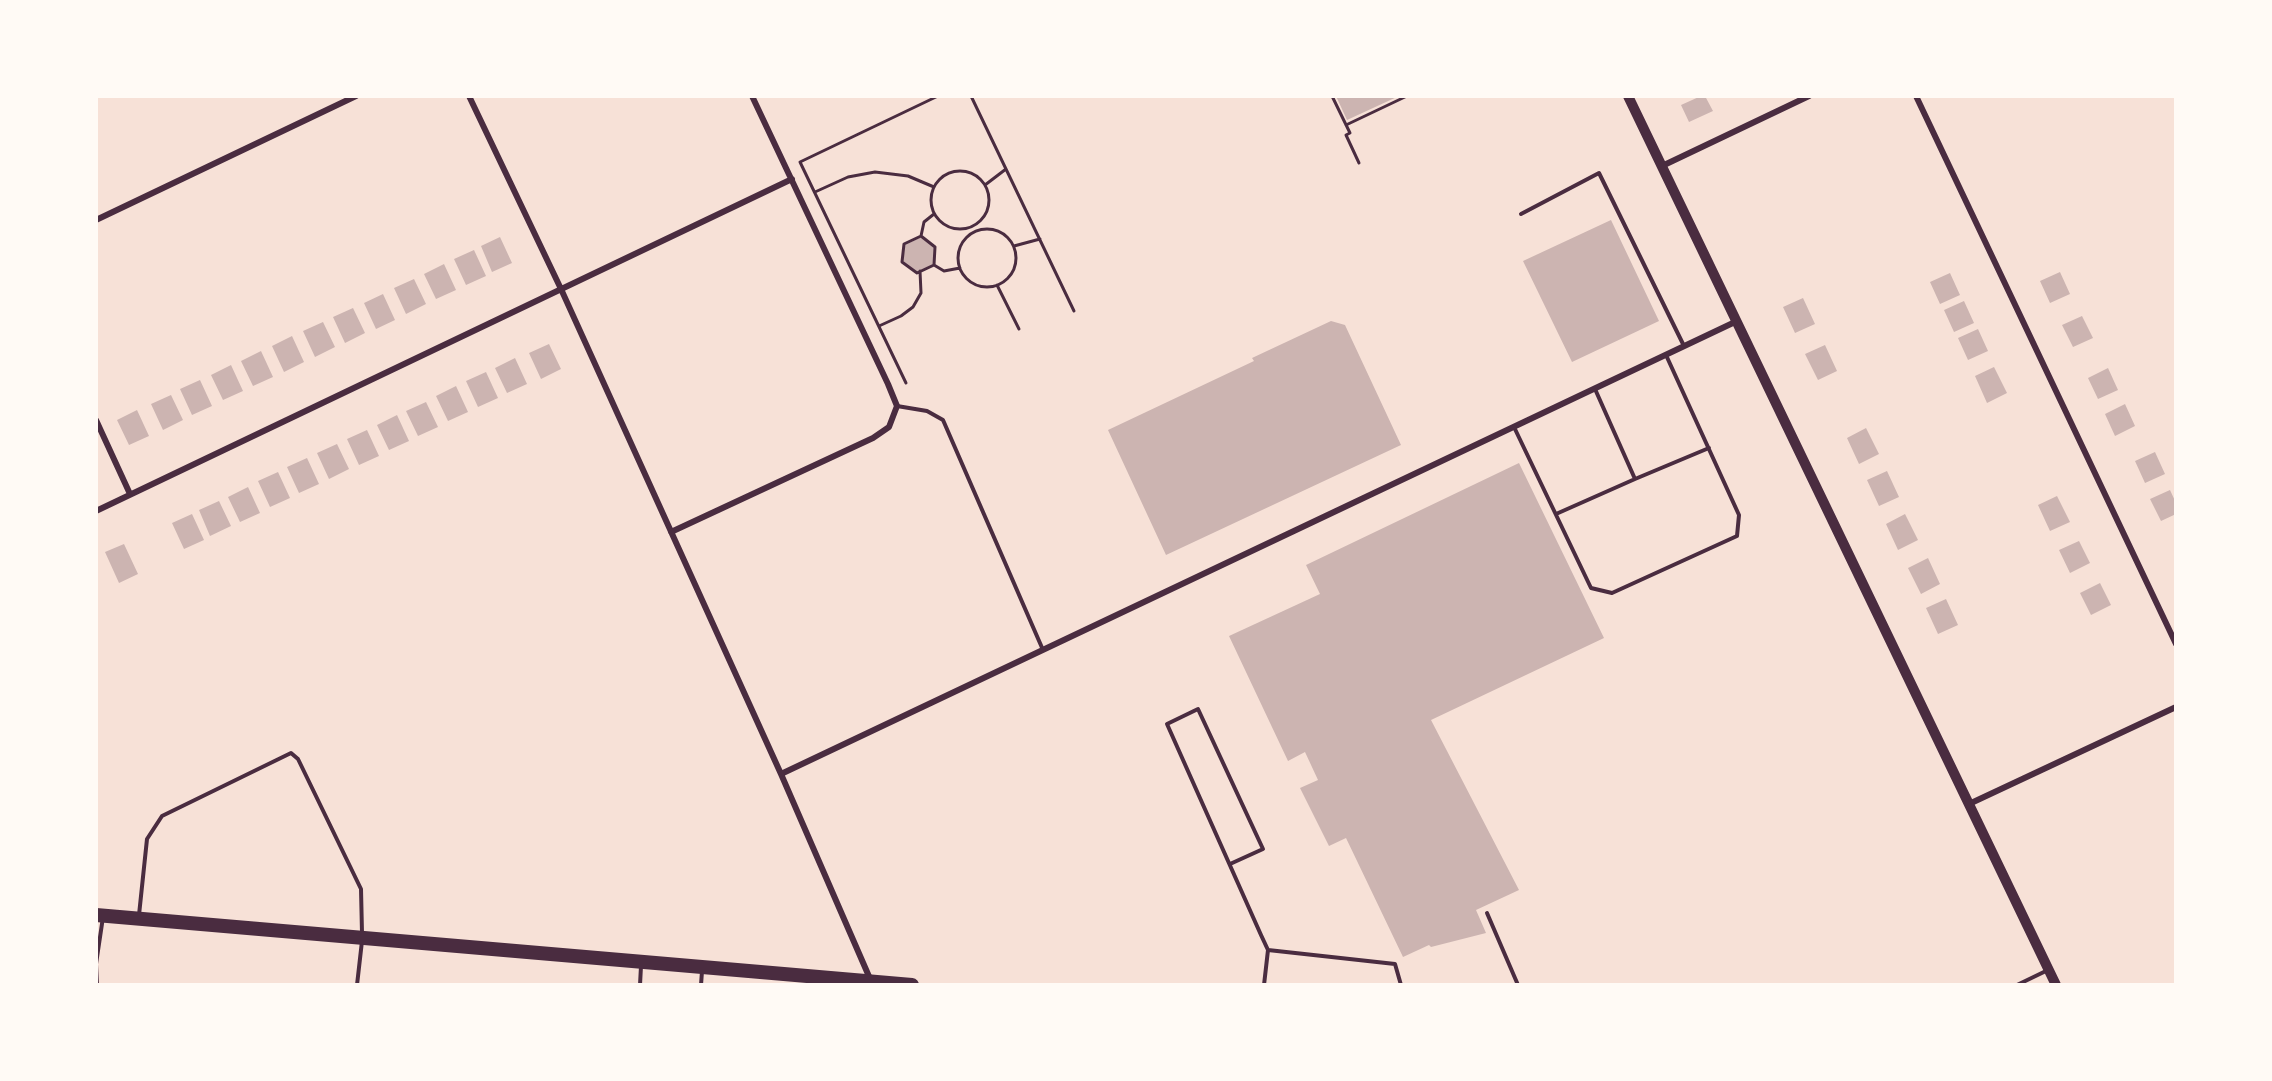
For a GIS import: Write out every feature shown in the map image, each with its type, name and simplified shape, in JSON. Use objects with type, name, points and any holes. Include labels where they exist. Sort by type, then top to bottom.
[{"type":"main road","points":[[100,916],[912,985]]},
{"type":"street","points":[[96,220],[356,96]]},
{"type":"street","points":[[469,96],[561,289],[781,774],[872,982]]},
{"type":"street","points":[[671,532],[873,438],[888,427],[897,406],[752,96]]},
{"type":"street","points":[[1628,96],[2056,985]]},
{"type":"street","points":[[1662,166],[1809,96]]},
{"type":"street","points":[[1916,96],[2176,644]]},
{"type":"street","points":[[96,511],[792,179]]},
{"type":"street","points":[[781,774],[1735,321]]},
{"type":"street","points":[[96,420],[130,494]]},
{"type":"street","points":[[1969,804],[2176,707]]},
{"type":"lane","points":[[1521,214],[1599,173],[1684,346]]},
{"type":"lane","points":[[1514,427],[1591,588],[1612,593],[1737,536],[1739,514],[1666,355]]},
{"type":"lane","points":[[1595,388],[1635,479]]},
{"type":"lane","points":[[897,406],[927,411],[943,420],[1043,650]]},
{"type":"lane","points":[[1556,514],[1708,448]]},
{"type":"lane","points":[[1230,864],[1263,849],[1198,709],[1167,724],[1268,950],[1264,985]]},
{"type":"lane","points":[[138,919],[147,839],[162,816],[291,753],[298,759],[361,889],[362,938],[357,985]]},
{"type":"lane","points":[[1487,913],[1518,985]]},
{"type":"lane","points":[[97,985],[96,964],[100,916]]},
{"type":"lane","points":[[1268,950],[1395,964],[1401,985]]},
{"type":"lane","points":[[640,985],[641,962]]},
{"type":"lane","points":[[701,985],[702,967]]},
{"type":"lane","points":[[2017,985],[2049,970]]},
{"type":"path","points":[[906,383],[801,162],[938,96]]},
{"type":"path","points":[[971,96],[1074,311]]},
{"type":"path","points":[[1332,96],[1350,133],[1346,135],[1359,163]]},
{"type":"path","points":[[1346,125],[1407,96]]},
{"type":"path","points":[[985,185],[1006,169]]},
{"type":"path","points":[[815,192],[848,177],[875,172],[908,176],[934,187]]},
{"type":"path","points":[[952,172],[972,173],[985,185],[989,205],[986,214],[973,227],[955,229],[946,226],[934,214],[931,203],[934,187],[943,176],[952,172]]},
{"type":"path","points":[[934,214],[924,222],[920,231],[921,236],[935,247],[934,265]]},
{"type":"path","points":[[973,227],[975,232]]},
{"type":"path","points":[[984,230],[1001,233],[1014,246],[1015,266],[1011,275],[997,285],[985,287],[975,284],[967,279],[960,267],[959,253],[962,244],[975,232],[984,230]]},
{"type":"path","points":[[921,236],[904,244],[902,262],[917,273],[934,265]]},
{"type":"path","points":[[1014,246],[1040,239]]},
{"type":"path","points":[[934,265],[944,271],[960,267]]},
{"type":"path","points":[[879,326],[901,316],[913,307],[921,293],[920,271]]},
{"type":"path","points":[[997,285],[1019,329]]},
{"type":"building","points":[[1336,96],[1399,96],[1347,120]]},
{"type":"building","points":[[1705,96],[1713,111],[1689,122],[1681,105]]},
{"type":"building","points":[[1611,220],[1659,321],[1572,362],[1523,261]]},
{"type":"building","points":[[500,237],[512,263],[492,272],[481,246]]},
{"type":"building","points":[[921,237],[934,247],[933,265],[917,272],[903,262],[905,245]]},
{"type":"building","points":[[474,250],[486,276],[466,285],[454,259]]},
{"type":"building","points":[[444,264],[456,290],[436,299],[424,274]]},
{"type":"building","points":[[2060,272],[2070,294],[2050,303],[2040,281]]},
{"type":"building","points":[[1950,273],[1960,295],[1940,304],[1930,282]]},
{"type":"building","points":[[414,279],[426,304],[406,314],[394,288]]},
{"type":"building","points":[[383,294],[395,320],[376,329],[364,303]]},
{"type":"building","points":[[1803,298],[1815,324],[1795,333],[1783,307]]},
{"type":"building","points":[[1964,301],[1974,323],[1954,332],[1944,310]]},
{"type":"building","points":[[353,308],[365,333],[345,343],[333,317]]},
{"type":"building","points":[[2082,316],[2093,338],[2073,347],[2062,325]]},
{"type":"building","points":[[1331,321],[1345,325],[1401,445],[1166,555],[1108,430],[1254,361],[1252,358]]},
{"type":"building","points":[[323,322],[335,347],[315,357],[303,331]]},
{"type":"building","points":[[1978,329],[1988,351],[1968,360],[1958,338]]},
{"type":"building","points":[[292,336],[304,362],[284,372],[272,346]]},
{"type":"building","points":[[549,344],[561,369],[541,379],[529,353]]},
{"type":"building","points":[[1825,345],[1837,371],[1818,380],[1805,354]]},
{"type":"building","points":[[261,351],[273,377],[253,386],[241,361]]},
{"type":"building","points":[[515,358],[527,384],[507,393],[495,368]]},
{"type":"building","points":[[231,365],[243,391],[223,400],[211,375]]},
{"type":"building","points":[[1994,367],[2007,393],[1987,403],[1975,376]]},
{"type":"building","points":[[2108,368],[2118,390],[2098,399],[2088,378]]},
{"type":"building","points":[[486,372],[498,398],[478,407],[466,381]]},
{"type":"building","points":[[200,380],[212,406],[192,415],[180,389]]},
{"type":"building","points":[[456,386],[468,412],[448,421],[436,396]]},
{"type":"building","points":[[171,395],[183,420],[163,430],[151,404]]},
{"type":"building","points":[[426,402],[438,427],[418,436],[406,411]]},
{"type":"building","points":[[2125,404],[2135,426],[2115,436],[2105,414]]},
{"type":"building","points":[[137,410],[149,436],[129,445],[117,420]]},
{"type":"building","points":[[397,415],[409,441],[389,450],[377,425]]},
{"type":"building","points":[[1866,428],[1879,454],[1859,464],[1847,438]]},
{"type":"building","points":[[367,430],[379,456],[359,465],[347,439]]},
{"type":"building","points":[[337,444],[349,469],[329,479],[317,453]]},
{"type":"building","points":[[2155,452],[2165,474],[2145,483],[2135,461]]},
{"type":"building","points":[[307,458],[319,484],[299,493],[287,467]]},
{"type":"building","points":[[1519,463],[1604,638],[1431,720],[1519,890],[1476,910],[1486,933],[1431,947],[1429,945],[1403,957],[1346,838],[1329,846],[1300,788],[1318,780],[1305,752],[1288,761],[1229,636],[1320,594],[1306,565]]},
{"type":"building","points":[[1887,471],[1899,497],[1879,506],[1867,480]]},
{"type":"building","points":[[278,472],[290,498],[270,507],[258,481]]},
{"type":"building","points":[[248,487],[260,513],[240,522],[228,497]]},
{"type":"building","points":[[2170,490],[2176,503],[2176,514],[2161,521],[2150,499]]},
{"type":"building","points":[[2057,496],[2070,522],[2050,531],[2038,505]]},
{"type":"building","points":[[219,501],[231,526],[210,536],[199,510]]},
{"type":"building","points":[[192,514],[204,540],[184,549],[172,523]]},
{"type":"building","points":[[1905,514],[1918,540],[1898,550],[1886,524]]},
{"type":"building","points":[[2079,541],[2090,563],[2070,573],[2059,550]]},
{"type":"building","points":[[124,544],[138,574],[119,583],[105,552]]},
{"type":"building","points":[[1928,558],[1940,584],[1921,594],[1908,568]]},
{"type":"building","points":[[2100,583],[2111,605],[2091,615],[2080,593]]},
{"type":"building","points":[[1946,599],[1958,625],[1938,634],[1926,608]]}]
